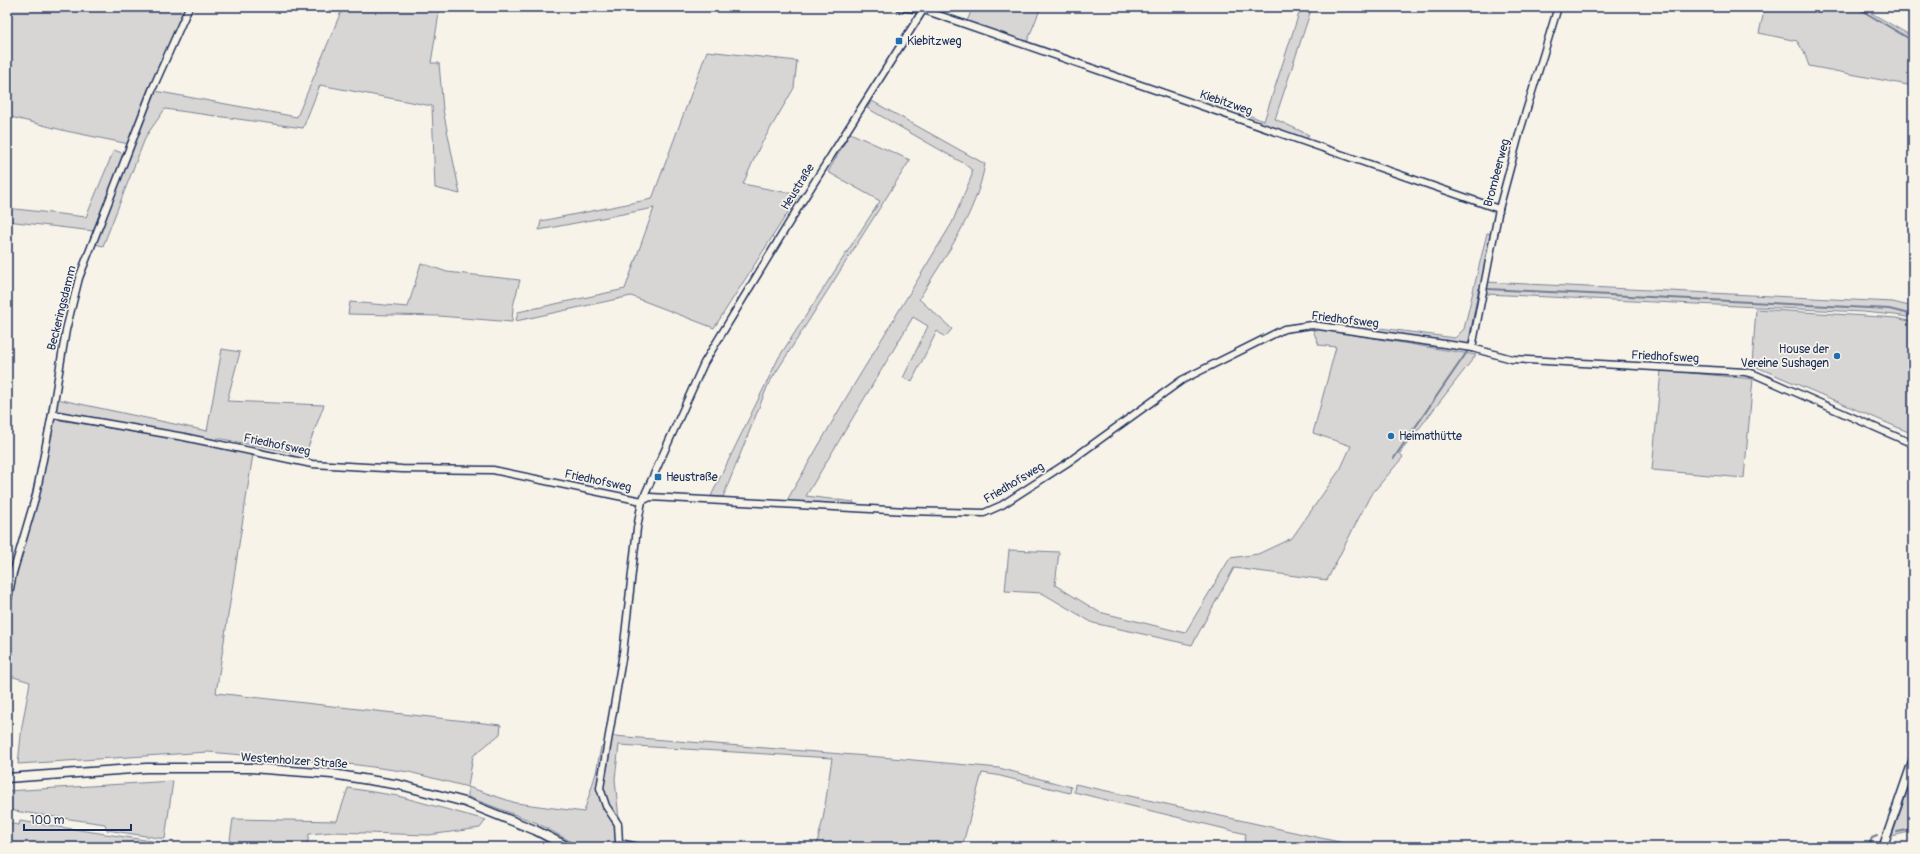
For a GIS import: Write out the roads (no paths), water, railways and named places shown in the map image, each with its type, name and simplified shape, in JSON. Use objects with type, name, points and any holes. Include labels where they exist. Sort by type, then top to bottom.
[{"type":"main road","name":"Westenholzer Straße","points":[[7,778],[146,768],[251,768],[332,774],[400,785],[465,802],[535,830],[568,847]]},
{"type":"street","name":"Beckeringsdamm","points":[[7,604],[13,573],[36,494],[52,414],[66,330],[79,278],[152,90],[189,7]]},
{"type":"street","name":"Kiebitzweg","points":[[899,7],[924,9],[1499,209]]},
{"type":"street","name":"Brombeerweg","points":[[1472,348],[1499,209],[1520,130],[1558,7]]},
{"type":"street","name":"Heustraße","points":[[617,845],[618,824],[606,806],[600,788],[623,653],[637,528],[642,501],[704,363],[798,208],[924,9]]},
{"type":"street","name":"Friedhofsweg","points":[[52,414],[184,437],[312,464],[402,469],[493,470],[642,501],[650,497],[984,513],[1002,505],[1067,463],[1182,380],[1284,329],[1312,325],[1472,348],[1512,359],[1745,372],[1761,377],[1913,444]]},
{"type":"street","points":[[1883,847],[1913,760]]},
{"type":"street","points":[[617,845],[639,847]]},
{"type":"waterway","points":[[1856,7],[1913,41]]},
{"type":"waterway","points":[[1469,343],[1479,289]]},
{"type":"waterway","points":[[1488,289],[1889,309],[1913,315]]},
{"type":"waterway","points":[[1394,458],[1467,352]]},
{"type":"waterway","points":[[1897,832],[1913,829]]},
{"type":"waterway","points":[[1868,847],[1872,838],[1877,836]]},
{"type":"place","name":"Kiebitzweg","points":[[899,41]]},
{"type":"place","name":"House der Vereine Sushagen","points":[[1837,356]]},
{"type":"place","name":"Heimathütte","points":[[1391,436]]},
{"type":"place","name":"Heustraße","points":[[658,477]]}]
